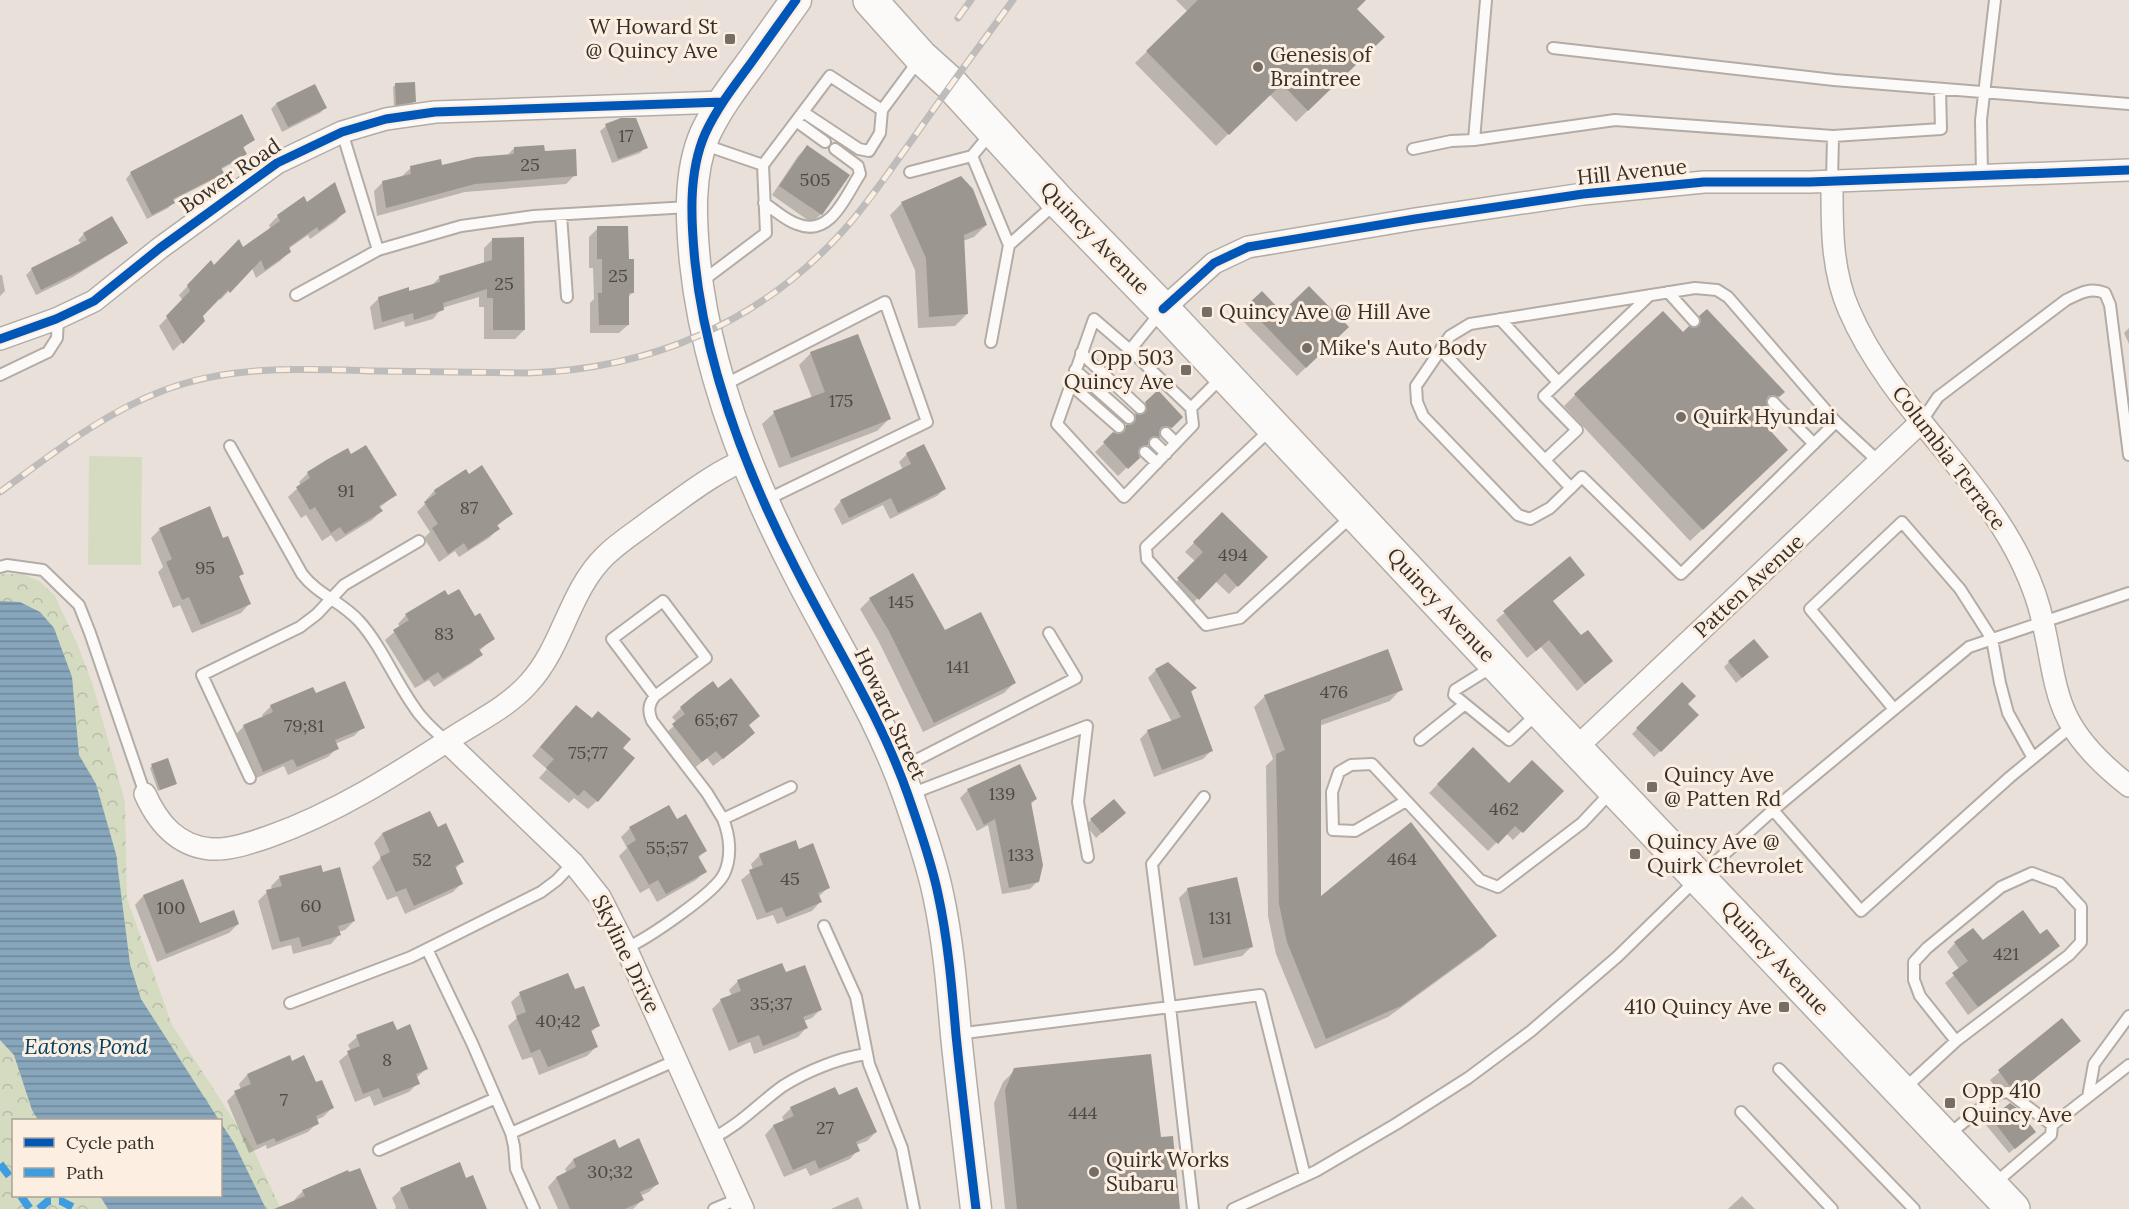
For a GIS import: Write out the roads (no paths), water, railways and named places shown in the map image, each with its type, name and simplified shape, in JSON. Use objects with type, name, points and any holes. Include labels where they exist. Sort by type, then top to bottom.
[{"type":"main road","name":"Quincy Avenue","points":[[870,0],[921,57],[951,84],[1058,201],[1163,309],[2002,1198]]},
{"type":"street","name":"Howard Street","points":[[796,0],[723,102],[702,144],[694,180],[692,207],[698,284],[719,374],[747,459],[795,567],[871,708],[903,782],[928,860],[941,908],[951,976],[976,1209]]},
{"type":"street","name":"Bower Road","points":[[0,339],[58,318],[94,301],[160,248],[277,163],[342,132],[386,118],[435,112],[723,102]]},
{"type":"street","name":"Hill Avenue","points":[[1163,309],[1214,263],[1260,244],[1616,190],[1704,182],[1833,181],[2129,170]]},
{"type":"street","name":"Columbia Terrace","points":[[1833,181],[1834,258],[1848,309],[1871,353],[1921,422],[1982,496],[2002,526],[2026,571],[2043,622],[2059,696],[2072,726],[2099,759],[2129,786]]},
{"type":"street","name":"Patten Avenue","points":[[1576,748],[1921,422]]},
{"type":"street","points":[[145,794],[160,822],[177,837],[198,847],[219,849],[230,848],[279,833],[331,811],[369,791],[508,702],[529,683],[556,644],[586,579],[604,557],[705,481],[747,459]]},
{"type":"street","name":"Skyline Drive","points":[[447,742],[573,863],[604,903],[740,1204]]},
{"type":"lane","points":[[1474,140],[1486,0]]},
{"type":"lane","points":[[1982,174],[1980,132],[1995,0]]},
{"type":"lane","points":[[1553,48],[1834,80],[2129,104]]},
{"type":"lane","points":[[800,116],[859,150],[869,151],[880,134],[882,110],[921,57]]},
{"type":"lane","points":[[698,284],[766,233],[763,165],[830,76],[882,110]]},
{"type":"lane","points":[[1413,149],[1451,141],[1474,140],[1615,120],[1833,136],[1941,129],[1940,89]]},
{"type":"lane","points":[[800,116],[825,142]]},
{"type":"lane","points":[[910,172],[972,156],[993,130]]},
{"type":"lane","points":[[342,132],[378,250]]},
{"type":"lane","points":[[1833,136],[1833,181]]},
{"type":"lane","points":[[702,144],[763,165]]},
{"type":"lane","points":[[764,203],[795,224],[813,228],[829,221],[860,174],[858,166],[835,150]]},
{"type":"lane","points":[[851,161],[859,150]]},
{"type":"lane","points":[[972,156],[1009,245],[991,342]]},
{"type":"lane","points":[[1009,245],[1058,201]]},
{"type":"lane","points":[[296,295],[378,250],[461,226],[534,216],[692,207]]},
{"type":"lane","points":[[561,215],[567,297]]},
{"type":"lane","points":[[1836,422],[1681,574],[1582,477],[1550,508],[1530,519],[1518,515],[1423,416],[1417,402],[1416,386],[1450,336],[1470,324],[1695,288],[1717,290],[1728,297],[1836,422],[1879,462]]},
{"type":"lane","points":[[1921,422],[1938,398],[2066,300],[2084,291],[2096,289],[2105,293],[2110,305],[2129,455]]},
{"type":"lane","points":[[1668,292],[1694,321]]},
{"type":"lane","points":[[1545,460],[1577,430],[1544,396],[1651,295]]},
{"type":"lane","points":[[719,374],[885,302],[927,422],[764,501]]},
{"type":"lane","points":[[1130,350],[1163,309]]},
{"type":"lane","points":[[0,375],[48,352],[57,338],[58,318]]},
{"type":"lane","points":[[1094,319],[1130,350],[1191,408],[1193,426],[1124,497],[1057,424],[1094,319]]},
{"type":"lane","points":[[1500,319],[1558,382]]},
{"type":"lane","points":[[1441,350],[1571,488]]},
{"type":"lane","points":[[1081,353],[1140,408]]},
{"type":"lane","points":[[1075,370],[1129,418]]},
{"type":"lane","points":[[1191,408],[1224,375]]},
{"type":"lane","points":[[1070,384],[1119,427]]},
{"type":"lane","points":[[1773,402],[1814,444]]},
{"type":"lane","points":[[1273,427],[1146,548],[1147,560],[1206,625],[1240,618],[1354,513]]},
{"type":"lane","points":[[1166,433],[1176,443]]},
{"type":"lane","points":[[1155,443],[1166,454]]},
{"type":"lane","points":[[230,446],[302,574],[314,587],[360,622],[413,706],[426,723],[447,742]]},
{"type":"lane","points":[[1145,452],[1156,463]]},
{"type":"lane","points":[[1894,709],[1810,609],[1902,522],[1960,589],[1992,639],[2008,713],[2033,758]]},
{"type":"lane","points":[[250,778],[202,675],[300,627],[317,614],[352,579],[419,541]]},
{"type":"lane","points":[[0,567],[7,565],[43,570],[79,605],[145,794]]},
{"type":"lane","points":[[1233,1209],[1305,1176],[1396,1124],[1468,1078],[1531,1031],[1617,957],[1699,877],[1773,810],[1969,647],[2129,593]]},
{"type":"lane","points":[[626,948],[655,932],[719,882],[726,868],[729,844],[723,819],[707,793],[652,721],[649,710],[655,696],[706,658],[663,601],[612,639],[655,696]]},
{"type":"lane","points":[[903,782],[1076,678],[1049,633]]},
{"type":"lane","points":[[1496,664],[1455,690],[1454,695],[1509,740],[1540,711]]},
{"type":"lane","points":[[1420,740],[1465,704]]},
{"type":"lane","points":[[903,782],[1087,726],[1078,802],[1088,857]]},
{"type":"lane","points":[[1773,810],[1861,911],[2072,726]]},
{"type":"lane","points":[[1406,801],[1355,831],[1333,830],[1332,792],[1339,772],[1351,765],[1372,765],[1406,801],[1480,880],[1498,887],[1582,824],[1614,789]]},
{"type":"lane","points":[[723,819],[791,787]]},
{"type":"lane","points":[[1193,1209],[1152,864],[1204,797]]},
{"type":"lane","points":[[290,1003],[427,950],[541,892],[557,880],[573,863]]},
{"type":"lane","points":[[1902,1091],[1956,1041],[2069,955],[2081,942],[2081,907],[2059,883],[2032,873],[2001,887],[1927,948],[1914,962],[1914,980],[1920,996],[1956,1041]]},
{"type":"lane","points":[[824,926],[856,997],[872,1074],[902,1148],[914,1209]]},
{"type":"lane","points":[[427,950],[472,1043],[511,1133],[516,1169],[534,1209]]},
{"type":"lane","points":[[956,1034],[1260,995],[1305,1176]]},
{"type":"lane","points":[[2088,1096],[2094,1064],[2129,1016]]},
{"type":"lane","points":[[711,1139],[739,1123],[792,1081],[839,1060],[867,1054]]},
{"type":"lane","points":[[511,1133],[676,1060]]},
{"type":"lane","points":[[2002,1198],[2051,1135],[2052,1125],[2129,1065]]},
{"type":"lane","points":[[1779,1069],[1914,1209]]},
{"type":"lane","points":[[1946,1138],[1999,1093],[2008,1092],[2052,1125]]},
{"type":"lane","points":[[379,1150],[496,1098]]},
{"type":"lane","points":[[1741,1112],[1832,1209]]},
{"type":"lane","points":[[714,1209],[740,1204]]},
{"type":"water","name":"Eatons Pond","points":[[0,601],[20,602],[40,612],[54,628],[72,677],[79,755],[96,784],[116,854],[130,964],[141,999],[218,1119],[37,1119],[32,1110],[14,1055],[0,1040]]},
{"type":"water","points":[[222,1125],[234,1143],[266,1209],[108,1209],[101,1197],[222,1197]]},
{"type":"railway","points":[[958,18],[971,0]]},
{"type":"railway","points":[[0,492],[98,423],[140,400],[188,382],[241,372],[296,369],[528,373],[573,370],[659,351],[700,335],[739,315],[776,291],[811,263],[843,231],[863,208],[1013,0]]},
{"type":"place","name":"W Howard St @ Quincy Ave","points":[[730,39]]},
{"type":"place","name":"Genesis of Braintree","points":[[1258,67]]},
{"type":"place","name":"Quincy Ave @ Hill Ave","points":[[1207,312]]},
{"type":"place","name":"Mike's Auto Body","points":[[1307,348]]},
{"type":"place","name":"Opp 503 Quincy Ave","points":[[1186,370]]},
{"type":"place","name":"Quirk Hyundai","points":[[1681,417]]},
{"type":"place","name":"Quincy Ave @ Patten Rd","points":[[1652,787]]},
{"type":"place","name":"Quincy Ave @ Quirk Chevrolet","points":[[1635,854]]},
{"type":"place","name":"410 Quincy Ave","points":[[1784,1007]]},
{"type":"place","name":"Opp 410 Quincy Ave","points":[[1950,1103]]},
{"type":"place","name":"Quirk Works Subaru","points":[[1094,1172]]}]
